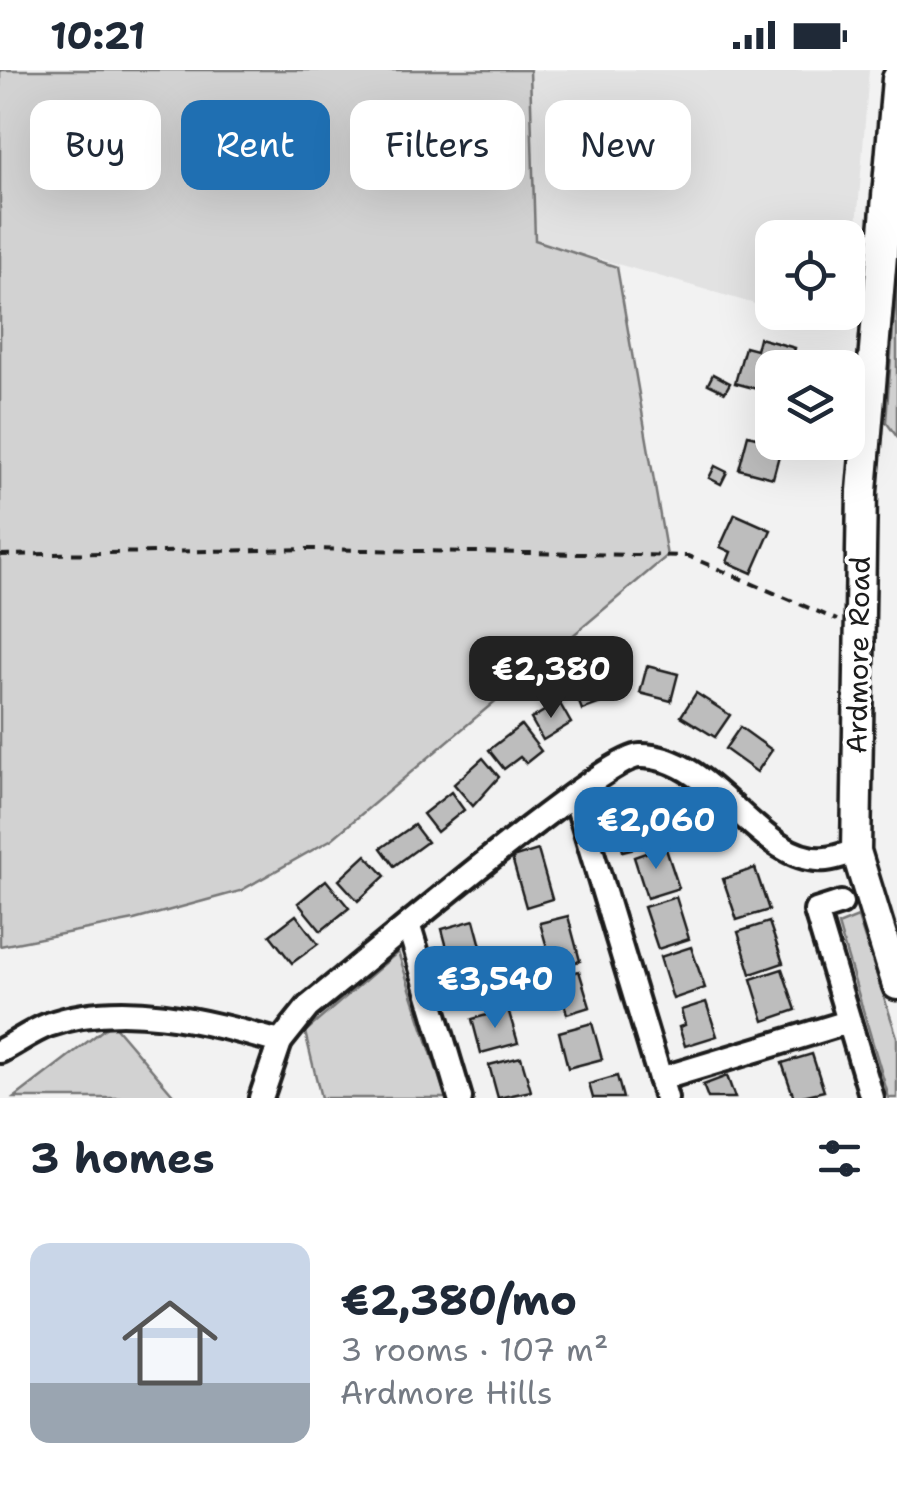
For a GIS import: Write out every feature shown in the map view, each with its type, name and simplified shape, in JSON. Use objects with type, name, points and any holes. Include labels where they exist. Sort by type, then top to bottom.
[{"type":"street","name":"Ardmore Road","points":[[897,79],[862,492],[856,628],[856,852],[897,985]]},
{"type":"street","points":[[261,1098],[280,1042],[308,1007],[524,830],[634,756],[669,758],[712,786],[754,828],[794,851],[824,860],[856,852]]},
{"type":"street","points":[[575,796],[663,1089],[848,1022]]},
{"type":"street","points":[[840,903],[816,911],[872,1098]]},
{"type":"street","points":[[409,927],[460,1098]]},
{"type":"street","points":[[0,1051],[47,1026],[92,1014],[160,1015],[280,1042]]},
{"type":"path","points":[[0,555],[312,549],[688,556],[856,628]]},
{"type":"shaded area","points":[[0,70],[530,70],[535,240],[617,267],[667,556],[332,839],[240,891],[134,920],[0,946]]},
{"type":"shaded area","points":[[530,70],[869,70],[857,220],[755,220],[755,304],[535,240]]},
{"type":"shaded area","points":[[897,276],[897,437],[886,422]]},
{"type":"shaded area","points":[[858,917],[897,1037],[897,1098],[889,1098],[838,925]]},
{"type":"shaded area","points":[[398,952],[446,1098],[321,1098],[305,1032]]},
{"type":"shaded area","points":[[112,1023],[176,1098],[14,1098]]},
{"type":"building","points":[[759,338],[795,348],[794,350],[756,350]]},
{"type":"building","points":[[745,347],[756,350],[755,388],[735,383]]},
{"type":"building","points":[[713,374],[730,383],[725,392],[708,384]]},
{"type":"building","points":[[748,435],[755,437],[755,460],[778,460],[773,478],[739,469]]},
{"type":"building","points":[[715,466],[727,472],[721,484],[709,478]]},
{"type":"building","points":[[735,514],[771,530],[752,573],[727,562],[731,552],[720,547]]},
{"type":"building","points":[[612,666],[620,688],[606,693],[609,700],[582,710],[571,681]]},
{"type":"building","points":[[647,666],[678,674],[671,701],[640,693]]},
{"type":"building","points":[[696,693],[730,715],[715,737],[681,716]]},
{"type":"building","points":[[559,702],[571,723],[543,740],[531,719]]},
{"type":"building","points":[[521,725],[541,751],[526,763],[520,757],[504,769],[489,750]]},
{"type":"building","points":[[740,727],[772,750],[757,772],[725,749]]},
{"type":"building","points":[[483,758],[499,777],[473,806],[454,784]]},
{"type":"building","points":[[451,792],[464,810],[437,832],[423,814]]},
{"type":"building","points":[[647,805],[658,842],[623,851],[613,815]]},
{"type":"building","points":[[414,825],[427,842],[394,866],[381,848]]},
{"type":"building","points":[[665,846],[679,888],[647,898],[634,857]]},
{"type":"building","points":[[538,850],[552,899],[526,907],[512,858]]},
{"type":"building","points":[[366,855],[385,876],[358,901],[339,880]]},
{"type":"building","points":[[755,868],[769,910],[737,920],[723,879]]},
{"type":"building","points":[[326,880],[349,908],[321,931],[298,903]]},
{"type":"building","points":[[676,897],[689,939],[658,949],[644,907]]},
{"type":"building","points":[[296,915],[318,944],[292,963],[270,935]]},
{"type":"building","points":[[568,916],[580,961],[553,969],[540,923]]},
{"type":"building","points":[[474,920],[482,950],[450,959],[442,929]]},
{"type":"building","points":[[769,922],[783,963],[751,974],[738,932]]},
{"type":"building","points":[[691,947],[705,988],[673,999],[660,957]]},
{"type":"building","points":[[485,963],[494,991],[465,1000],[456,972]]},
{"type":"building","points":[[782,969],[796,1010],[764,1021],[751,979]]},
{"type":"building","points":[[579,971],[590,1007],[567,1014],[557,977]]},
{"type":"building","points":[[706,1002],[717,1036],[685,1046],[679,1027],[685,1025],[681,1010]]},
{"type":"building","points":[[508,1009],[518,1043],[481,1053],[472,1019]]},
{"type":"building","points":[[592,1023],[602,1059],[568,1068],[559,1032]]},
{"type":"building","points":[[812,1054],[824,1091],[794,1098],[782,1063]]},
{"type":"building","points":[[521,1057],[531,1091],[498,1098],[489,1065]]},
{"type":"building","points":[[617,1076],[623,1098],[593,1098],[589,1084]]},
{"type":"building","points":[[727,1076],[735,1098],[708,1098],[703,1085]]}]
